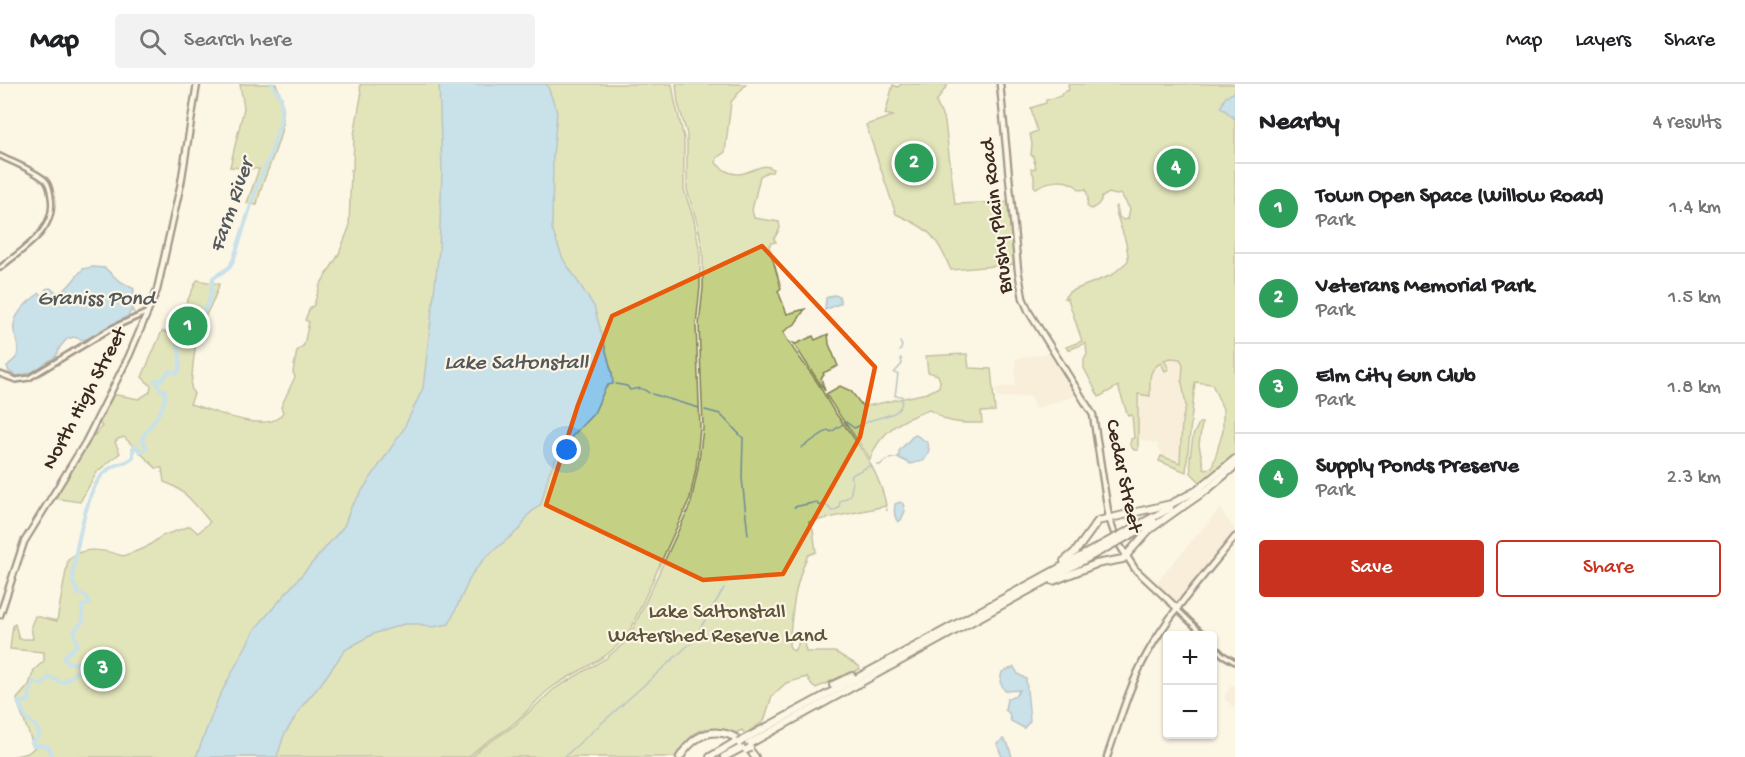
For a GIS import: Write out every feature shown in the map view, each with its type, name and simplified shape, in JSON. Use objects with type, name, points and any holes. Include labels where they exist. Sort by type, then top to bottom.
[{"type":"highway","points":[[1004,604],[1083,569],[1103,562],[1121,560],[1149,530],[1184,505],[1235,459]]},
{"type":"highway","points":[[1120,538],[1203,489],[1235,466]]},
{"type":"highway","points":[[1020,589],[1069,558],[1095,524],[1109,518],[1171,504],[1203,489]]},
{"type":"highway","points":[[743,744],[1020,589],[1184,505]]},
{"type":"highway","points":[[711,757],[743,744],[925,648],[1112,542]]},
{"type":"highway","points":[[848,695],[925,648]]},
{"type":"highway","points":[[833,684],[888,661]]},
{"type":"highway","points":[[726,757],[766,722]]},
{"type":"highway","points":[[680,757],[696,738],[717,732],[737,739],[755,757]]},
{"type":"main road","name":"North High Street","points":[[0,615],[24,542],[78,456],[129,356],[157,290],[170,235],[197,84]]},
{"type":"main road","name":"Brushy Plain Road","points":[[1000,84],[1022,293],[1029,312],[1084,399]]},
{"type":"main road","name":"Cedar Street","points":[[1084,399],[1093,415],[1113,534],[1126,556],[1154,588],[1178,609]]},
{"type":"main road","points":[[1107,757],[1138,671],[1154,643],[1235,537]]},
{"type":"street","points":[[0,156],[46,181],[53,209],[44,230],[0,268]]},
{"type":"street","points":[[0,374],[16,380],[28,378],[112,328],[148,312]]},
{"type":"street","name":"Cedar Street","points":[[1178,609],[1200,631]]},
{"type":"street","points":[[1217,649],[1235,662]]},
{"type":"highlighted area","points":[[762,246],[875,367],[860,437],[783,574],[703,580],[546,505],[578,405],[612,316]]},
{"type":"shaded area","points":[[1054,352],[1079,395],[1034,409],[1031,396],[997,398],[996,388],[1015,386],[1016,359]]},
{"type":"shaded area","points":[[1180,358],[1183,364],[1182,382],[1186,406],[1182,421],[1180,464],[1161,456],[1162,451],[1158,450],[1158,444],[1139,439],[1138,429],[1138,394],[1150,396],[1150,372],[1154,366],[1161,363],[1165,371],[1164,360]]},
{"type":"shaded area","points":[[1220,509],[1235,530],[1235,534],[1176,603],[1154,585]]},
{"type":"shaded area","points":[[1235,685],[1235,709],[1224,698],[1231,686]]},
{"type":"green space","points":[[240,84],[276,84],[282,100],[281,131],[257,205],[247,203],[259,169],[230,167],[244,108]]},
{"type":"green space","name":"Lake Saltonstall Watershed Reserve Land","points":[[360,84],[672,84],[684,138],[684,190],[694,220],[700,253],[700,287],[696,325],[700,428],[690,498],[631,628],[616,647],[549,690],[513,724],[479,747],[469,757],[11,757],[28,753],[34,748],[17,699],[29,685],[34,670],[44,661],[44,652],[10,649],[13,625],[15,624],[19,639],[33,639],[31,626],[35,616],[57,621],[68,560],[80,552],[94,550],[123,556],[145,548],[162,536],[190,526],[198,533],[210,522],[184,493],[164,482],[162,468],[156,468],[124,437],[115,442],[120,453],[97,472],[80,502],[53,498],[92,433],[95,435],[102,426],[98,422],[112,394],[139,399],[150,392],[151,386],[142,377],[162,331],[173,332],[197,280],[219,284],[196,342],[191,384],[194,394],[190,404],[254,422],[276,419],[283,412],[281,407],[295,377],[293,372],[297,351],[304,345],[309,322],[305,320],[310,308],[314,305],[320,285],[338,256],[349,228],[351,170],[353,170],[354,135],[361,97]]},
{"type":"green space","name":"Lake Saltonstall Watershed Reserve Land","points":[[676,84],[746,84],[731,102],[725,152],[717,158],[716,163],[725,171],[734,174],[742,174],[767,166],[773,169],[772,172],[760,176],[752,210],[754,218],[779,222],[780,228],[774,239],[776,242],[769,246],[781,288],[778,291],[787,314],[805,309],[795,324],[783,332],[833,410],[853,436],[880,484],[886,506],[809,522],[813,530],[816,552],[808,555],[803,566],[797,588],[789,645],[794,651],[803,639],[806,652],[835,652],[859,666],[860,669],[816,688],[807,677],[786,683],[772,696],[764,721],[745,734],[742,730],[734,734],[714,728],[699,731],[687,741],[675,757],[472,757],[481,748],[514,726],[554,689],[605,659],[628,640],[691,503],[703,428],[699,325],[703,288],[703,253],[698,225],[687,190],[687,134],[678,103]]},
{"type":"green space","points":[[901,84],[948,84],[936,102],[945,122],[955,204],[1009,202],[1015,264],[951,270],[931,235],[918,225],[896,214],[866,125],[893,116],[885,114],[893,85],[898,87]]},
{"type":"green space","points":[[1068,84],[1235,84],[1235,454],[1201,483],[1191,473],[1190,458],[1193,436],[1199,423],[1202,423],[1199,445],[1204,469],[1212,468],[1223,431],[1223,409],[1212,384],[1195,382],[1186,472],[1159,461],[1161,456],[1180,463],[1182,421],[1186,406],[1182,382],[1183,364],[1180,359],[1164,360],[1169,369],[1165,371],[1161,363],[1153,369],[1150,377],[1150,396],[1138,394],[1138,450],[1134,450],[1130,445],[1131,439],[1134,438],[1132,415],[1128,416],[1118,386],[1099,397],[1084,368],[1084,359],[1087,355],[1086,343],[1068,350],[1066,347],[1082,341],[1068,299],[1064,298],[1069,292],[1112,275],[1128,261],[1127,247],[1115,207],[1117,206],[1119,217],[1123,220],[1128,219],[1130,209],[1121,194],[1109,193],[1091,209],[1087,206],[1086,189],[1080,190],[1070,183],[1059,181],[1036,188],[1034,186],[1031,169],[1036,168],[1031,155],[1030,134],[1037,131],[1031,108],[1046,103],[1046,100],[1061,96],[1069,90]]},
{"type":"green space","points":[[828,334],[829,344],[838,366],[823,373],[821,378],[825,391],[793,343],[796,344],[813,336],[815,340]]},
{"type":"green space","points":[[967,354],[969,368],[991,369],[995,411],[981,412],[982,423],[964,423],[945,419],[929,410],[893,427],[874,449],[870,459],[826,394],[840,386],[851,391],[863,407],[927,393],[939,387],[940,381],[938,375],[928,372],[926,356]]},
{"type":"water","name":"Lake Saltonstall","points":[[439,84],[547,84],[557,112],[553,157],[552,229],[563,259],[594,306],[613,384],[608,385],[605,389],[594,413],[561,448],[549,473],[541,504],[527,516],[521,528],[486,557],[472,574],[449,624],[433,627],[404,624],[373,634],[345,650],[303,705],[284,735],[277,757],[196,757],[218,699],[255,629],[344,526],[351,507],[403,430],[423,388],[439,250],[442,171]]},
{"type":"water","points":[[1235,92],[1235,119],[1221,107],[1225,97]]},
{"type":"water","name":"Graniss Pond","points":[[105,268],[118,280],[134,289],[132,310],[128,316],[91,338],[67,339],[56,356],[33,372],[18,376],[9,372],[7,366],[18,353],[14,325],[21,309],[40,293],[43,297],[46,289],[50,288],[58,293],[62,291],[83,269]]},
{"type":"water","points":[[833,295],[839,296],[841,303],[825,310],[826,298]]},
{"type":"water","points":[[916,435],[928,443],[929,452],[924,460],[911,464],[899,458],[899,451]]},
{"type":"water","points":[[900,502],[905,511],[898,522],[895,516],[895,504]]},
{"type":"water","points":[[1014,667],[1018,674],[1026,679],[1030,721],[1024,728],[1011,721],[1009,713],[1005,710],[1007,699],[1015,696],[1020,690],[1005,691],[1000,682],[1002,672]]},
{"type":"water","points":[[1003,739],[1008,744],[1012,757],[1002,757],[997,744]]},
{"type":"waterway","name":"Farm River","points":[[52,757],[49,747],[33,745],[32,742],[39,735],[37,727],[26,718],[18,702],[30,701],[29,694],[34,682],[42,685],[49,677],[62,683],[80,668],[77,663],[68,663],[64,659],[77,645],[74,631],[83,621],[82,606],[89,604],[87,597],[78,593],[73,582],[78,544],[89,499],[104,473],[133,458],[133,446],[141,452],[147,448],[142,439],[161,410],[165,397],[165,390],[161,390],[155,380],[162,380],[169,371],[178,373],[180,368],[178,342],[181,332],[200,317],[207,306],[213,278],[230,267],[234,258],[281,119],[281,97],[272,84]]},
{"type":"waterway","points":[[132,310],[135,314]]},
{"type":"waterway","points":[[164,332],[174,335]]},
{"type":"waterway","points":[[900,342],[902,346],[900,351]]},
{"type":"waterway","points":[[846,422],[854,428],[897,411],[902,403],[902,396],[895,396],[898,374],[894,373],[902,364],[901,358]]},
{"type":"waterway","points":[[616,384],[627,386],[630,390],[640,388],[649,393]]},
{"type":"waterway","points":[[652,394],[699,408]]},
{"type":"waterway","points":[[705,410],[720,414],[743,438],[742,478],[748,535]]},
{"type":"waterway","points":[[801,448],[828,430],[831,432],[843,424]]},
{"type":"waterway","points":[[877,465],[899,457]]},
{"type":"waterway","points":[[794,507],[817,502],[818,505],[827,506],[832,511],[839,508],[840,501],[850,496],[853,482],[850,476],[869,466]]},
{"type":"waterway","points":[[564,757],[692,642],[724,588]]},
{"type":"place","name":"Veterans Memorial Park","points":[[914,163]]},
{"type":"place","name":"Supply Ponds Preserve","points":[[1176,168]]},
{"type":"place","name":"Town Open Space (Willow Road)","points":[[188,326]]},
{"type":"place","name":"Elm City Gun Club","points":[[103,669]]}]
